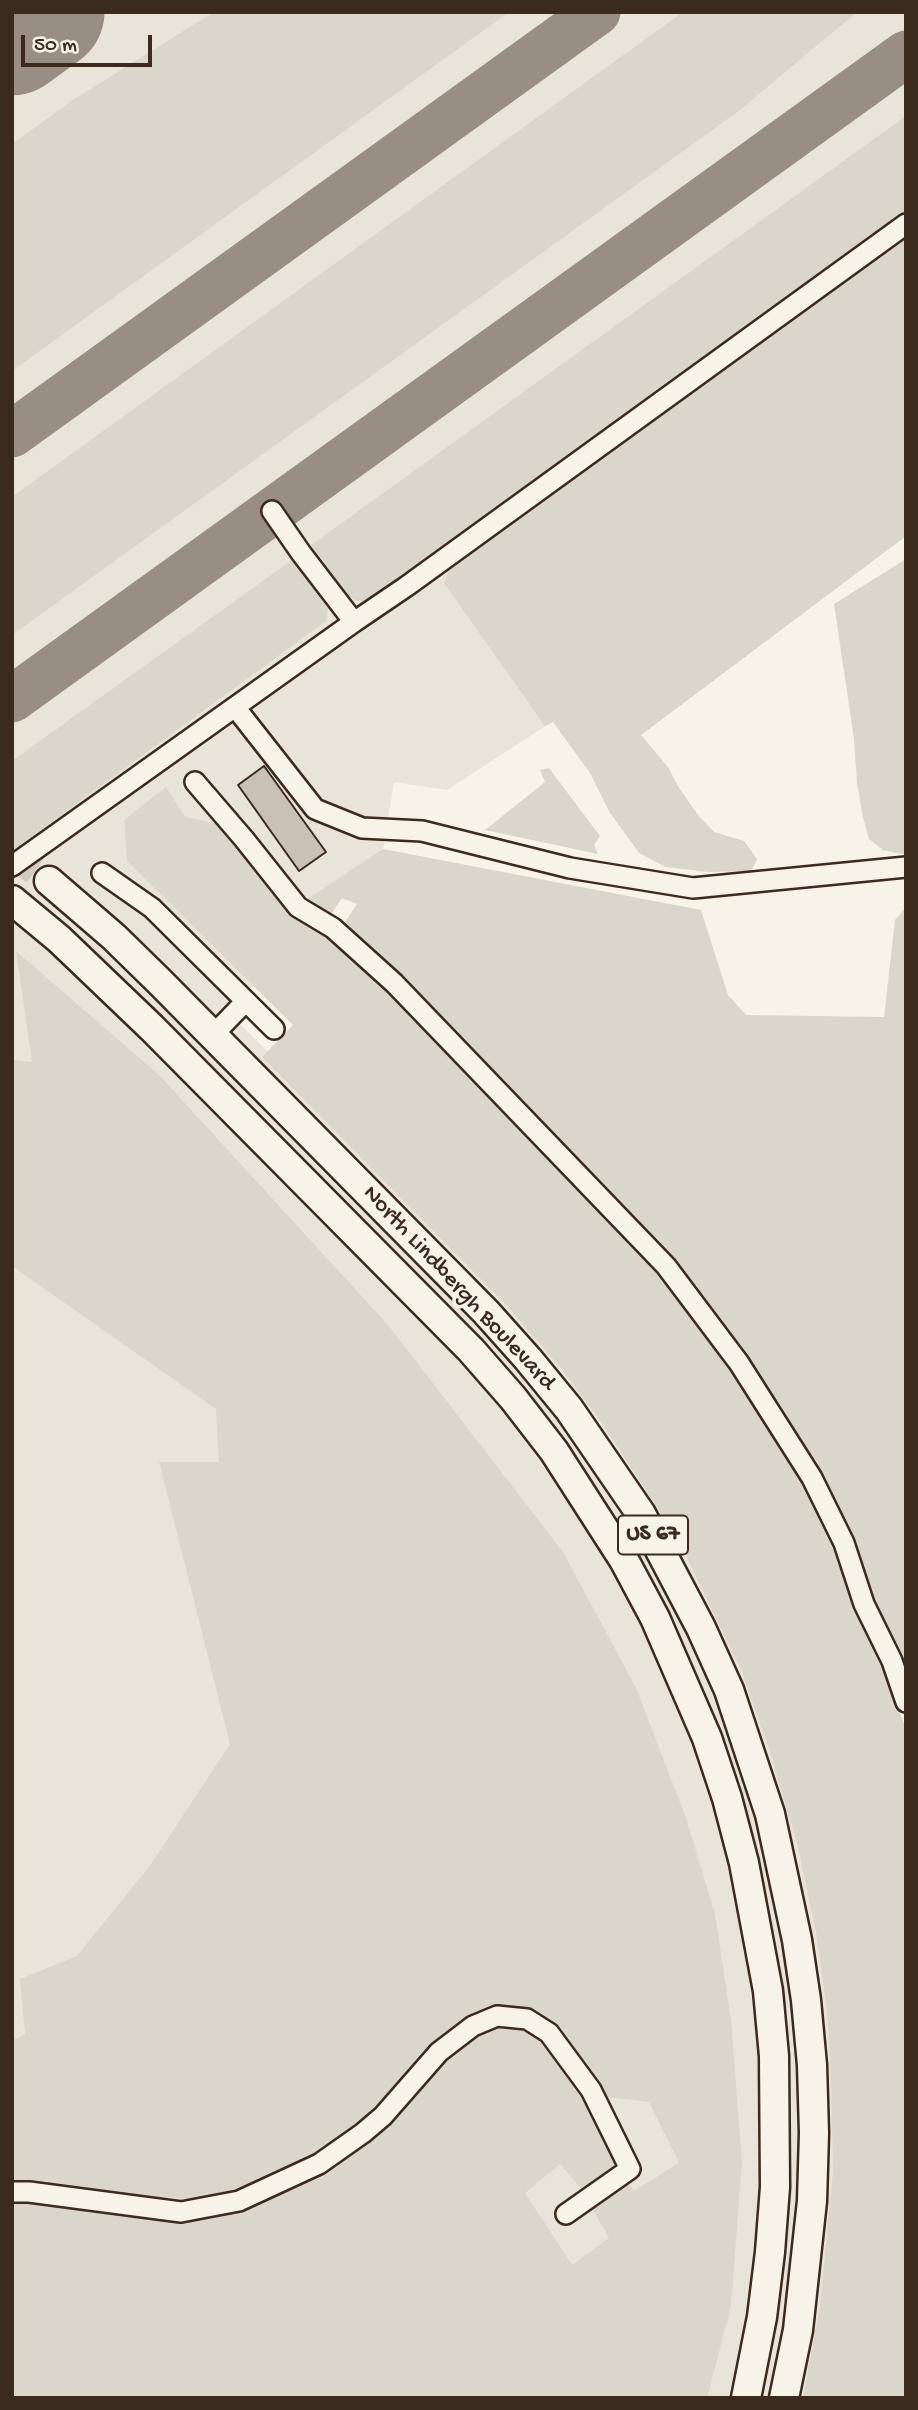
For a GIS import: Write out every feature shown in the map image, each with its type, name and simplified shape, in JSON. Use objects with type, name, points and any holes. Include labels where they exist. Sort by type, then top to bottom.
[{"type":"highway","name":"North Lindbergh Boulevard","points":[[48,881],[114,937],[214,1035],[486,1311],[569,1409],[641,1514],[701,1628],[729,1690],[770,1814],[786,1878],[806,2000],[814,2133],[806,2265],[798,2330],[784,2398]]},
{"type":"highway","name":"North Lindbergh Boulevard","points":[[12,900],[134,1010],[471,1350],[513,1398],[568,1472],[624,1560],[655,1618],[707,1738],[727,1798],[744,1863],[768,1991],[774,2056],[775,2187],[762,2317],[746,2398]]},
{"type":"lane","points":[[12,866],[407,586],[906,224]]},
{"type":"lane","points":[[272,511],[354,622]]},
{"type":"lane","points":[[235,707],[315,809],[362,828],[422,831],[570,868],[692,888],[906,867]]},
{"type":"lane","points":[[195,782],[298,907],[333,928],[394,983],[666,1266],[740,1363],[812,1478],[844,1543],[864,1604],[892,1661],[906,1702]]},
{"type":"lane","points":[[102,873],[152,908],[274,1029]]},
{"type":"lane","points":[[214,1035],[246,1002]]},
{"type":"lane","points":[[12,2192],[181,2212],[239,2201],[319,2164],[363,2133],[383,2116],[439,2052],[473,2026],[497,2017],[527,2019],[549,2033],[591,2090],[630,2169],[566,2214]]},
{"type":"shaded area","points":[[12,12],[906,12],[906,536],[593,771],[553,721],[447,790],[394,782],[383,849],[228,1012],[463,1248],[661,1484],[753,1672],[829,1960],[849,2148],[819,2398],[12,2398]]},
{"type":"shaded area","points":[[214,12],[509,12],[12,371],[12,144],[73,100]]},
{"type":"shaded area","points":[[683,12],[857,12],[740,110],[12,635],[12,497]]},
{"type":"shaded area","points":[[906,116],[906,213],[368,600],[357,601],[348,595],[310,546]]},
{"type":"shaded area","points":[[906,236],[906,536],[641,735],[668,767],[698,815],[714,832],[744,841],[757,859],[751,871],[708,872],[666,867],[639,853],[610,813],[590,773],[553,722],[545,726],[444,583],[449,570],[458,559]]},
{"type":"shaded area","points":[[906,559],[906,855],[883,850],[869,839],[857,783],[854,739],[834,604]]},
{"type":"shaded area","points":[[292,560],[328,609],[326,621],[12,851],[12,761]]},
{"type":"shaded area","points":[[549,768],[600,836],[594,845],[598,854],[485,830],[545,782],[540,770]]},
{"type":"shaded area","points":[[166,787],[185,817],[218,824],[237,836],[639,1244],[708,1330],[785,1443],[835,1536],[906,1729],[906,2398],[803,2398],[820,2306],[833,2171],[827,2011],[816,1932],[797,1843],[770,1752],[742,1672],[678,1539],[601,1422],[563,1371],[508,1307],[262,1057],[293,1025],[127,861],[124,820]]},
{"type":"shaded area","points":[[383,849],[701,910],[728,995],[746,1015],[884,1017],[895,920],[906,907],[906,1687],[853,1549],[642,1231],[345,922],[357,904],[342,898],[330,916],[303,902]]},
{"type":"shaded area","points":[[16,951],[160,1076],[388,1325],[563,1552],[636,1688],[686,1818],[715,1914],[731,2020],[742,2162],[731,2306],[707,2398],[12,2398],[12,2198],[216,2214],[275,2195],[374,2134],[451,2046],[484,2025],[513,2021],[539,2033],[577,2082],[622,2171],[589,2198],[560,2164],[525,2193],[572,2265],[609,2238],[592,2208],[624,2180],[634,2191],[679,2163],[649,2102],[606,2097],[566,2045],[540,2017],[471,2019],[367,2124],[324,2154],[230,2196],[239,2188],[203,2199],[90,2194],[27,2181],[12,2181],[12,2041],[25,2034],[20,1979],[77,1956],[152,1863],[230,1744],[159,1462],[219,1462],[216,1409],[12,1266],[12,1060],[32,1062]]},
{"type":"building","points":[[264,766],[326,852],[299,871],[238,785]]},
{"type":"taxiway","points":[[12,41],[72,12]]},
{"type":"taxiway","points":[[12,434],[597,12]]},
{"type":"taxiway","points":[[12,699],[906,54]]},
{"type":"runway","points":[[12,36],[45,12]]},
{"type":"tunnel","points":[[12,855],[49,881]]}]
